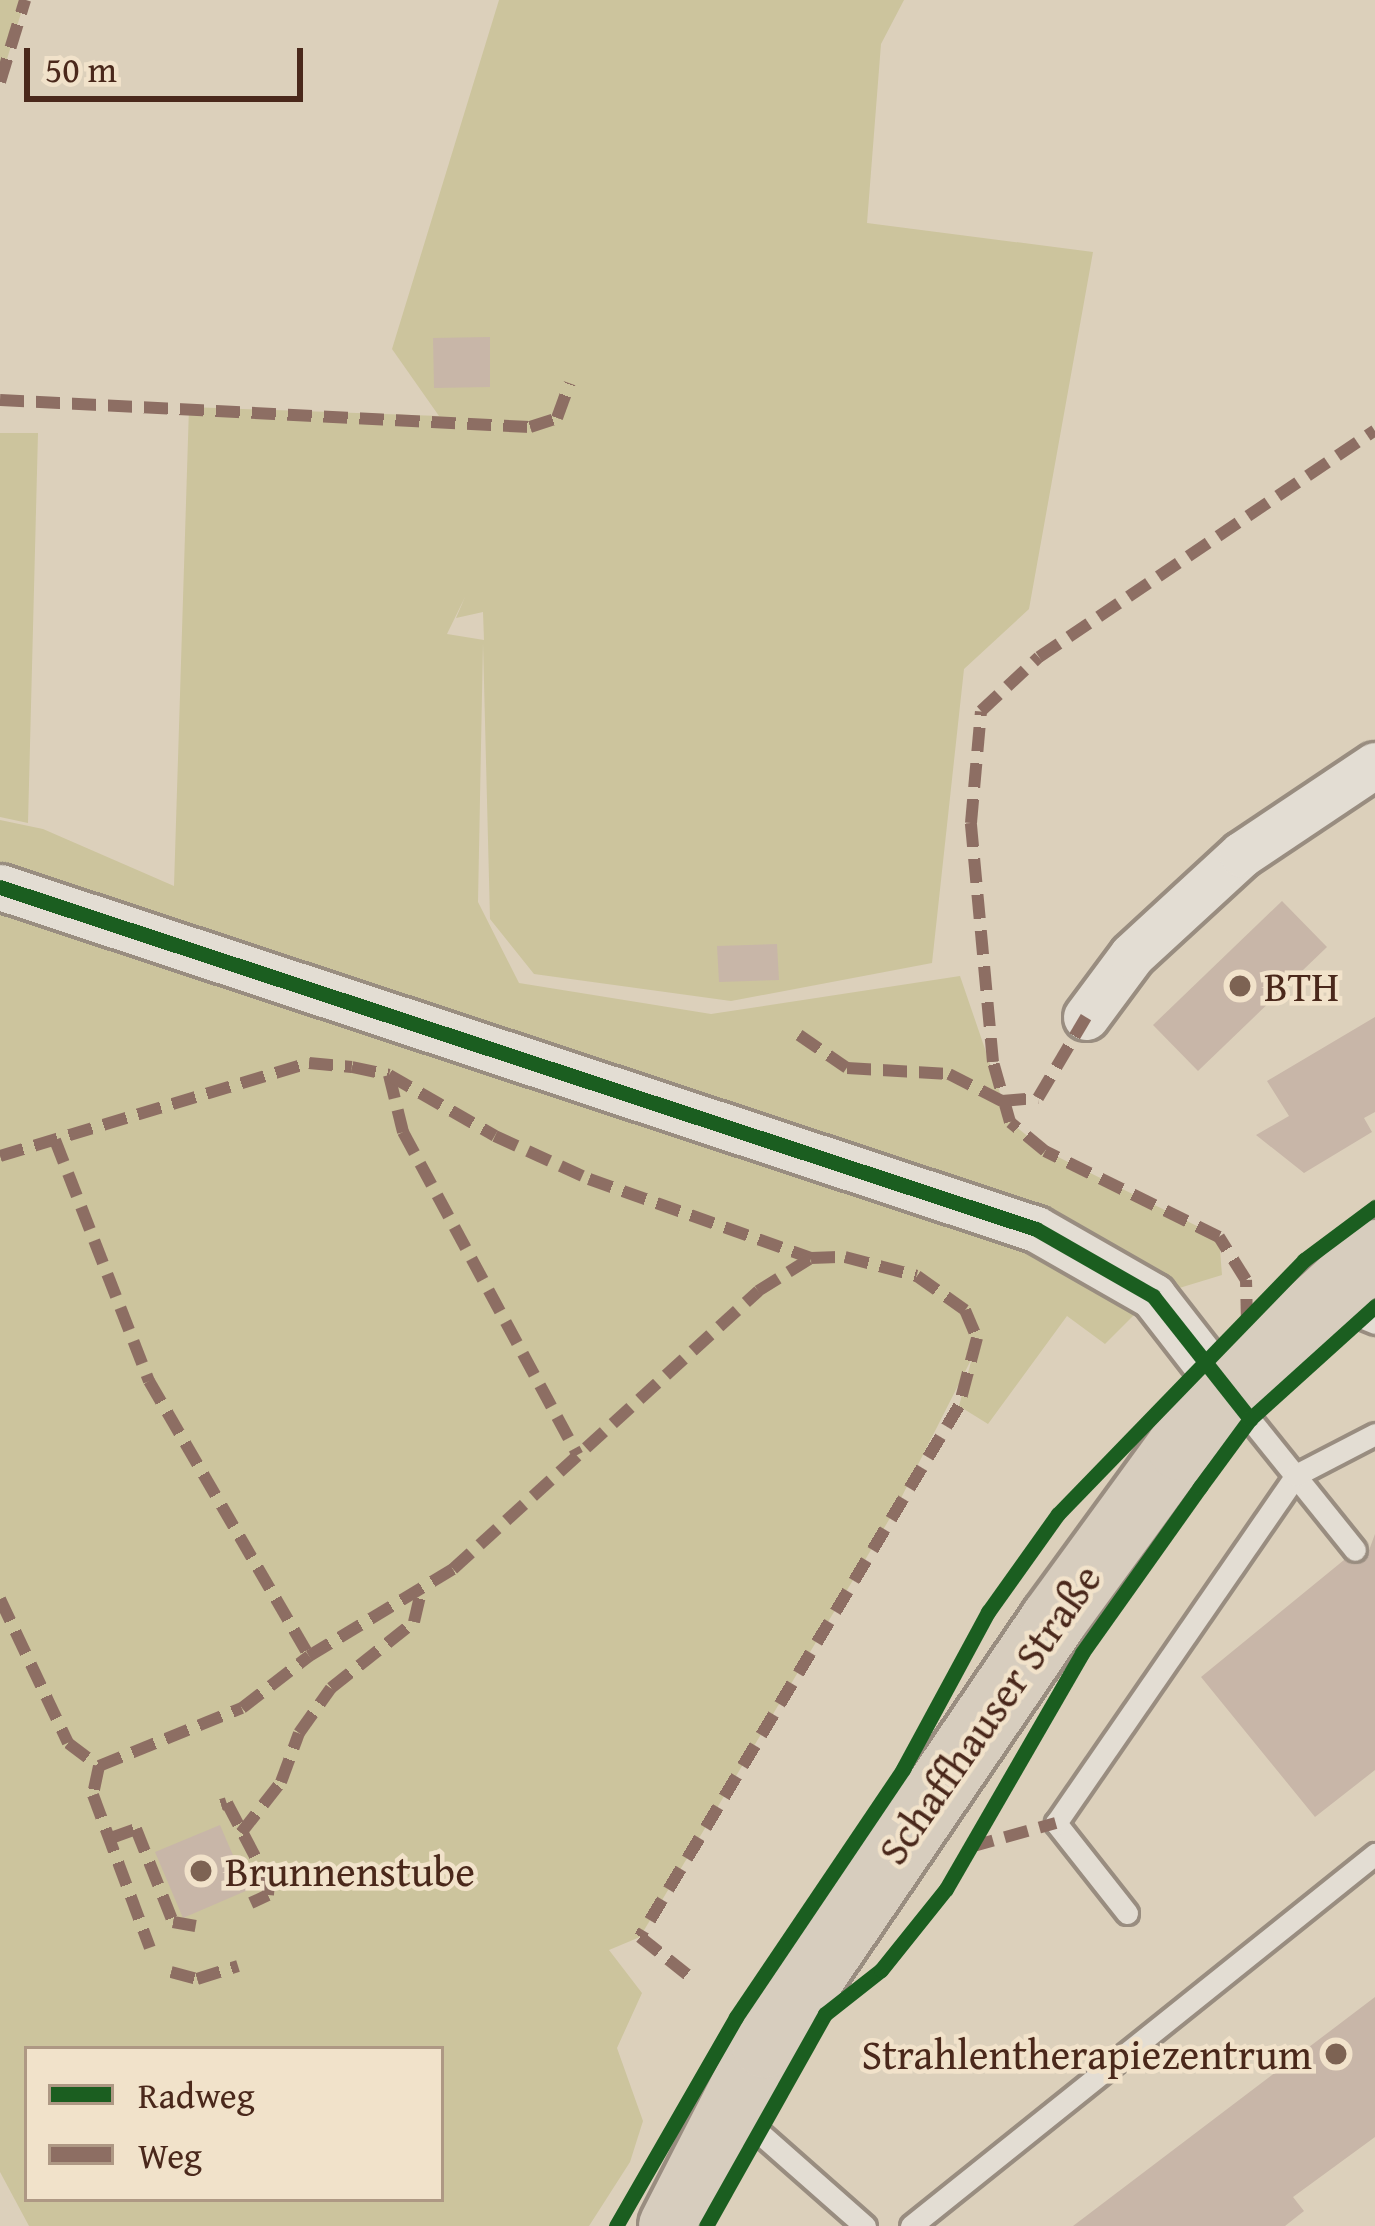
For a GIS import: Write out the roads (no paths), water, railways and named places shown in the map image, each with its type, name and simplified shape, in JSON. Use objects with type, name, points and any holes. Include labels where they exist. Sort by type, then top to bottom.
[{"type":"main road","name":"Schaffhauser Straße","points":[[672,2226],[765,2045],[907,1828],[1180,1448],[1233,1361],[1347,1311],[1375,1253]]},
{"type":"street","points":[[1086,1018],[1132,955],[1242,854],[1375,765]]},
{"type":"street","points":[[0,887],[1036,1229],[1153,1296],[1233,1361]]},
{"type":"lane","points":[[1233,1361],[1295,1475],[1355,1550]]},
{"type":"lane","points":[[1126,1913],[1056,1823],[1295,1475],[1375,1434]]},
{"type":"lane","points":[[911,2226],[1375,1854]]},
{"type":"lane","points":[[733,2110],[865,2226]]},
{"type":"place","name":"BTH","points":[[1240,986]]},
{"type":"place","name":"Brunnenstube","points":[[201,1871]]},
{"type":"place","name":"Strahlentherapiezentrum","points":[[1336,2054]]}]
